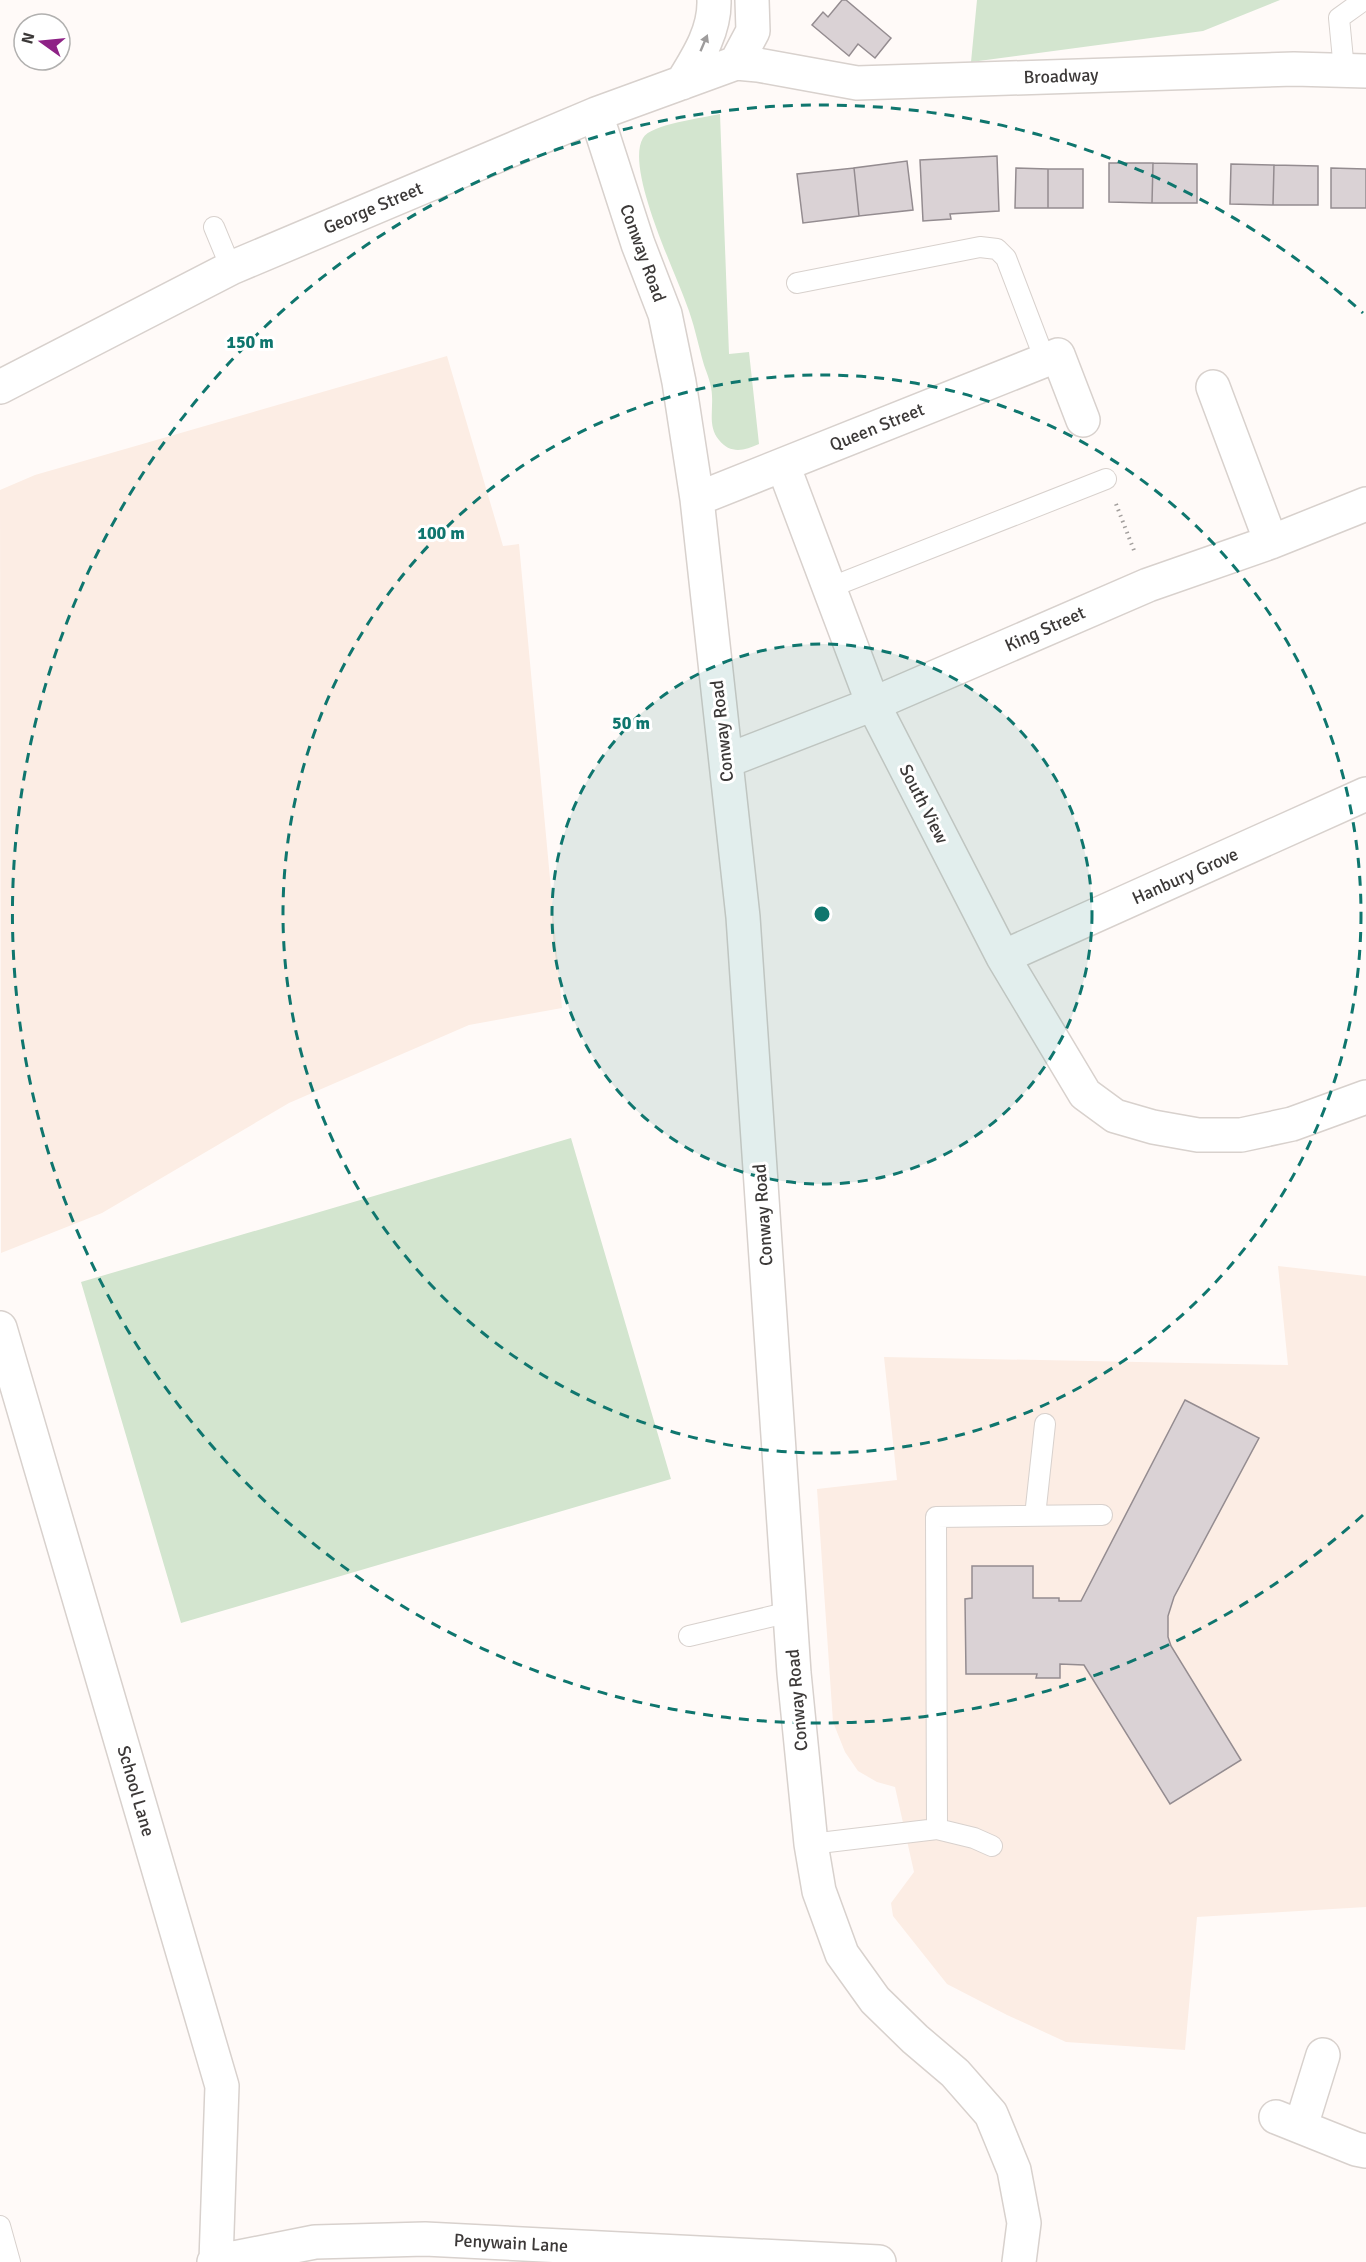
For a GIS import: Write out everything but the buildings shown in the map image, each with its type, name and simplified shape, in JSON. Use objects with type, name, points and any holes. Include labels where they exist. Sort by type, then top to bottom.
[{"type":"street","points":[[682,83],[706,44],[714,11],[714,0]]},
{"type":"street","points":[[747,64],[753,31],[752,0]]},
{"type":"street","name":"George Street","points":[[0,387],[231,268],[596,114],[682,83],[747,64]]},
{"type":"street","name":"Broadway","points":[[747,64],[857,83],[1294,69],[1355,70]]},
{"type":"street","name":"Conway Road","points":[[596,114],[638,244],[665,314],[679,382],[697,499],[744,929],[794,1673],[811,1844],[819,1891],[842,1954],[875,2000],[915,2039],[955,2073],[991,2114],[1014,2170],[1024,2223],[1019,2262]]},
{"type":"street","points":[[1051,358],[1083,420]]},
{"type":"street","name":"Queen Street","points":[[697,499],[1051,358]]},
{"type":"street","points":[[1213,387],[1271,542]]},
{"type":"street","name":"South View","points":[[783,465],[873,704],[1003,957],[1085,1094],[1115,1116],[1153,1127],[1198,1135],[1241,1135],[1292,1124],[1366,1096]]},
{"type":"street","name":"King Street","points":[[726,761],[873,704],[1148,585],[1271,542],[1366,504]]},
{"type":"street","name":"Hanbury Grove","points":[[1003,957],[1366,794]]},
{"type":"street","name":"School Lane","points":[[0,1328],[222,2086],[215,2262]]},
{"type":"street","points":[[1323,2055],[1288,2121],[1366,2151]]},
{"type":"street","name":"Penywain Lane","points":[[215,2262],[315,2242],[425,2239],[879,2262]]},
{"type":"lane","points":[[1355,70],[1339,18],[1364,0]]},
{"type":"lane","points":[[214,227],[231,268]]},
{"type":"lane","points":[[797,283],[980,248],[997,249],[1006,258],[1051,358]]},
{"type":"lane","points":[[829,588],[1107,479]]},
{"type":"lane","points":[[1035,1516],[1045,1424]]},
{"type":"lane","points":[[937,1829],[936,1517],[1102,1515]]},
{"type":"lane","points":[[689,1636],[790,1612]]},
{"type":"lane","points":[[811,1844],[937,1829],[974,1838],[992,1846]]},
{"type":"lane","points":[[0,2226],[10,2262]]},
{"type":"shaded area","points":[[447,356],[503,546],[519,544],[562,1008],[469,1025],[289,1103],[102,1213],[1,1253],[0,490],[35,475]]},
{"type":"shaded area","points":[[1278,1266],[1366,1276],[1366,1907],[1197,1917],[1185,2050],[1066,2042],[947,1984],[893,1916],[891,1903],[914,1872],[895,1787],[877,1782],[858,1771],[845,1752],[833,1722],[817,1489],[897,1480],[884,1357],[1288,1365]]},
{"type":"green space","points":[[977,0],[1280,0],[1203,31],[971,62]]},
{"type":"green space","points":[[720,114],[729,354],[749,352],[759,444],[738,450],[728,448],[723,444],[713,430],[712,392],[694,326],[653,219],[640,172],[639,152],[643,138],[648,133],[666,125]]},
{"type":"green space","points":[[571,1138],[671,1479],[181,1623],[81,1282]]}]
